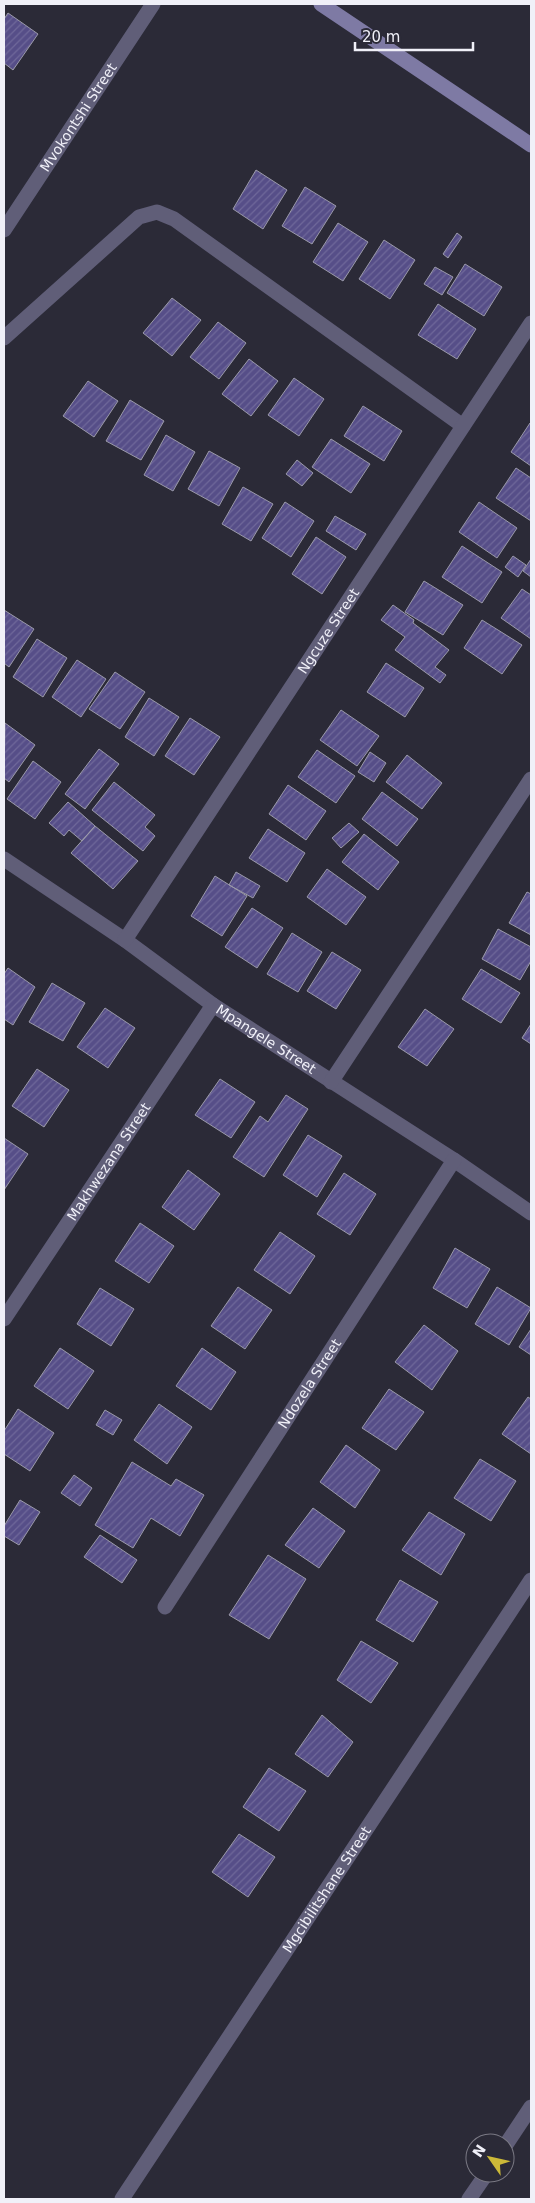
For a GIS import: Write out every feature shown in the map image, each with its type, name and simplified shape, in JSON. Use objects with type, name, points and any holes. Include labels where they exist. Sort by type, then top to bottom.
[{"type":"street","name":"Mvokontshi Street","points":[[4,230],[153,4]]},
{"type":"street","points":[[321,4],[531,145]]},
{"type":"street","points":[[4,338],[138,217],[157,212],[174,219],[463,426]]},
{"type":"street","name":"Ngcuze Street","points":[[125,940],[531,323]]},
{"type":"street","points":[[331,1082],[531,779]]},
{"type":"street","name":"Mpangele Street","points":[[4,859],[125,940],[213,1005],[454,1160],[531,1213]]},
{"type":"street","name":"Makhwezana Street","points":[[4,1319],[213,1005]]},
{"type":"street","name":"Ndozela Street","points":[[165,1607],[454,1160]]},
{"type":"street","name":"Mgcibilitshane Street","points":[[122,2199],[531,1580]]},
{"type":"street","points":[[514,2133],[531,2107]]},
{"type":"street","points":[[469,2199],[480,2183]]},
{"type":"building","points":[[8,13],[38,34],[13,70],[4,63],[4,19]]},
{"type":"building","points":[[256,170],[287,190],[263,229],[233,209]]},
{"type":"building","points":[[305,187],[336,206],[312,244],[282,226]]},
{"type":"building","points":[[338,223],[368,242],[343,281],[313,262]]},
{"type":"building","points":[[457,233],[462,237],[448,258],[443,254]]},
{"type":"building","points":[[384,240],[415,260],[390,299],[359,279]]},
{"type":"building","points":[[465,264],[502,287],[484,316],[447,293]]},
{"type":"building","points":[[435,267],[453,277],[442,295],[424,284]]},
{"type":"building","points":[[172,298],[201,320],[172,356],[143,333]]},
{"type":"building","points":[[438,304],[476,329],[457,359],[418,335]]},
{"type":"building","points":[[218,322],[246,343],[219,379],[190,357]]},
{"type":"building","points":[[249,359],[278,381],[251,416],[222,394]]},
{"type":"building","points":[[294,378],[324,399],[299,436],[268,415]]},
{"type":"building","points":[[88,381],[118,401],[94,437],[63,416]]},
{"type":"building","points":[[130,400],[164,421],[141,460],[106,441]]},
{"type":"building","points":[[363,406],[402,431],[384,461],[344,436]]},
{"type":"building","points":[[531,423],[531,466],[511,452]]},
{"type":"building","points":[[166,435],[195,452],[173,491],[144,475]]},
{"type":"building","points":[[331,439],[370,464],[351,493],[312,467]]},
{"type":"building","points":[[209,451],[240,468],[219,506],[188,489]]},
{"type":"building","points":[[297,460],[313,473],[302,486],[286,474]]},
{"type":"building","points":[[516,468],[531,478],[531,521],[496,498]]},
{"type":"building","points":[[243,487],[273,504],[251,541],[222,524]]},
{"type":"building","points":[[285,502],[314,521],[291,557],[262,538]]},
{"type":"building","points":[[479,502],[517,528],[497,558],[459,532]]},
{"type":"building","points":[[335,516],[366,534],[356,550],[326,531]]},
{"type":"building","points":[[316,537],[346,557],[322,594],[292,574]]},
{"type":"building","points":[[462,546],[502,572],[482,603],[442,577]]},
{"type":"building","points":[[513,556],[526,565],[518,577],[505,567]]},
{"type":"building","points":[[531,559],[531,577],[523,571]]},
{"type":"building","points":[[424,581],[463,605],[443,635],[405,612]]},
{"type":"building","points":[[522,589],[531,595],[531,639],[501,618]]},
{"type":"building","points":[[393,605],[414,620],[413,623],[449,650],[435,667],[446,675],[440,683],[395,650],[405,637],[381,620]]},
{"type":"building","points":[[4,610],[34,629],[9,667],[4,663]]},
{"type":"building","points":[[482,620],[522,645],[502,674],[464,648]]},
{"type":"building","points":[[37,639],[67,658],[43,697],[13,677]]},
{"type":"building","points":[[77,660],[106,679],[81,717],[52,697]]},
{"type":"building","points":[[386,663],[424,688],[405,717],[367,692]]},
{"type":"building","points":[[115,672],[145,692],[120,729],[89,709]]},
{"type":"building","points":[[149,698],[179,717],[154,756],[125,737]]},
{"type":"building","points":[[341,710],[379,736],[357,766],[320,740]]},
{"type":"building","points":[[190,718],[220,737],[194,775],[165,756]]},
{"type":"building","points":[[5,723],[35,745],[9,782],[4,778]]},
{"type":"building","points":[[99,749],[119,764],[85,809],[65,794]]},
{"type":"building","points":[[317,750],[355,776],[336,803],[298,777]]},
{"type":"building","points":[[370,752],[386,763],[374,782],[358,772]]},
{"type":"building","points":[[407,755],[442,783],[422,809],[386,782]]},
{"type":"building","points":[[33,761],[61,782],[35,819],[7,799]]},
{"type":"building","points":[[114,782],[155,815],[145,827],[155,836],[143,851],[92,810]]},
{"type":"building","points":[[288,785],[326,811],[306,840],[269,814]]},
{"type":"building","points":[[382,792],[418,819],[397,846],[362,819]]},
{"type":"building","points":[[68,802],[95,826],[82,841],[69,830],[64,836],[49,823]]},
{"type":"building","points":[[349,823],[359,832],[341,848],[332,838]]},
{"type":"building","points":[[95,826],[138,861],[113,889],[71,853]]},
{"type":"building","points":[[268,829],[305,853],[287,882],[249,858]]},
{"type":"building","points":[[364,834],[399,862],[378,890],[342,862]]},
{"type":"building","points":[[327,869],[366,897],[346,925],[307,897]]},
{"type":"building","points":[[236,872],[260,886],[253,898],[229,885]]},
{"type":"building","points":[[215,876],[247,896],[222,936],[191,916]]},
{"type":"building","points":[[527,892],[531,894],[531,935],[509,923]]},
{"type":"building","points":[[252,908],[283,928],[257,968],[225,947]]},
{"type":"building","points":[[498,929],[531,947],[531,961],[520,980],[482,959]]},
{"type":"building","points":[[292,933],[322,952],[298,992],[267,974]]},
{"type":"building","points":[[332,952],[361,970],[336,1009],[307,991]]},
{"type":"building","points":[[8,968],[35,987],[13,1025],[4,1019],[4,974]]},
{"type":"building","points":[[481,969],[520,993],[501,1023],[462,999]]},
{"type":"building","points":[[52,983],[85,1003],[63,1041],[29,1022]]},
{"type":"building","points":[[105,1008],[135,1028],[108,1068],[77,1047]]},
{"type":"building","points":[[425,1009],[454,1029],[427,1066],[398,1047]]},
{"type":"building","points":[[531,1024],[531,1044],[522,1038]]},
{"type":"building","points":[[37,1069],[69,1090],[44,1127],[12,1106]]},
{"type":"building","points":[[220,1079],[255,1102],[231,1138],[195,1115]]},
{"type":"building","points":[[286,1095],[308,1109],[264,1177],[233,1157],[260,1116],[268,1122]]},
{"type":"building","points":[[308,1135],[342,1156],[317,1197],[283,1175]]},
{"type":"building","points":[[4,1138],[28,1154],[4,1190]]},
{"type":"building","points":[[188,1170],[220,1194],[194,1230],[162,1207]]},
{"type":"building","points":[[344,1173],[376,1194],[350,1235],[317,1214]]},
{"type":"building","points":[[140,1223],[174,1246],[149,1283],[115,1261]]},
{"type":"building","points":[[280,1232],[315,1256],[290,1294],[254,1270]]},
{"type":"building","points":[[455,1248],[490,1269],[467,1308],[433,1288]]},
{"type":"building","points":[[238,1287],[272,1310],[245,1349],[211,1326]]},
{"type":"building","points":[[497,1287],[531,1308],[509,1345],[475,1324]]},
{"type":"building","points":[[100,1288],[134,1309],[111,1346],[77,1324]]},
{"type":"building","points":[[424,1325],[458,1351],[432,1390],[395,1362]]},
{"type":"building","points":[[531,1329],[531,1355],[519,1347]]},
{"type":"building","points":[[60,1348],[94,1371],[68,1409],[34,1386]]},
{"type":"building","points":[[202,1348],[236,1372],[211,1410],[176,1386]]},
{"type":"building","points":[[389,1389],[424,1412],[396,1450],[362,1428]]},
{"type":"building","points":[[528,1397],[531,1399],[531,1454],[502,1434]]},
{"type":"building","points":[[159,1404],[192,1427],[167,1464],[134,1440]]},
{"type":"building","points":[[18,1409],[54,1433],[30,1471],[4,1454],[4,1431]]},
{"type":"building","points":[[105,1410],[122,1420],[113,1435],[96,1425]]},
{"type":"building","points":[[346,1445],[380,1470],[355,1508],[320,1482]]},
{"type":"building","points":[[480,1459],[516,1481],[491,1521],[454,1498]]},
{"type":"building","points":[[132,1462],[171,1486],[176,1479],[204,1495],[180,1536],[151,1518],[133,1548],[95,1525]]},
{"type":"building","points":[[74,1475],[92,1488],[80,1506],[61,1493]]},
{"type":"building","points":[[20,1500],[40,1512],[19,1545],[4,1536],[4,1526]]},
{"type":"building","points":[[313,1508],[345,1531],[319,1568],[285,1545]]},
{"type":"building","points":[[429,1512],[465,1534],[441,1575],[402,1550]]},
{"type":"building","points":[[100,1535],[137,1560],[122,1583],[84,1557]]},
{"type":"building","points":[[268,1555],[306,1579],[269,1639],[229,1615]]},
{"type":"building","points":[[400,1580],[438,1602],[413,1642],[376,1620]]},
{"type":"building","points":[[361,1641],[398,1663],[371,1703],[337,1680]]},
{"type":"building","points":[[322,1715],[353,1742],[328,1777],[295,1754]]},
{"type":"building","points":[[269,1768],[306,1791],[279,1831],[243,1807]]},
{"type":"building","points":[[239,1834],[275,1857],[248,1897],[212,1872]]}]
